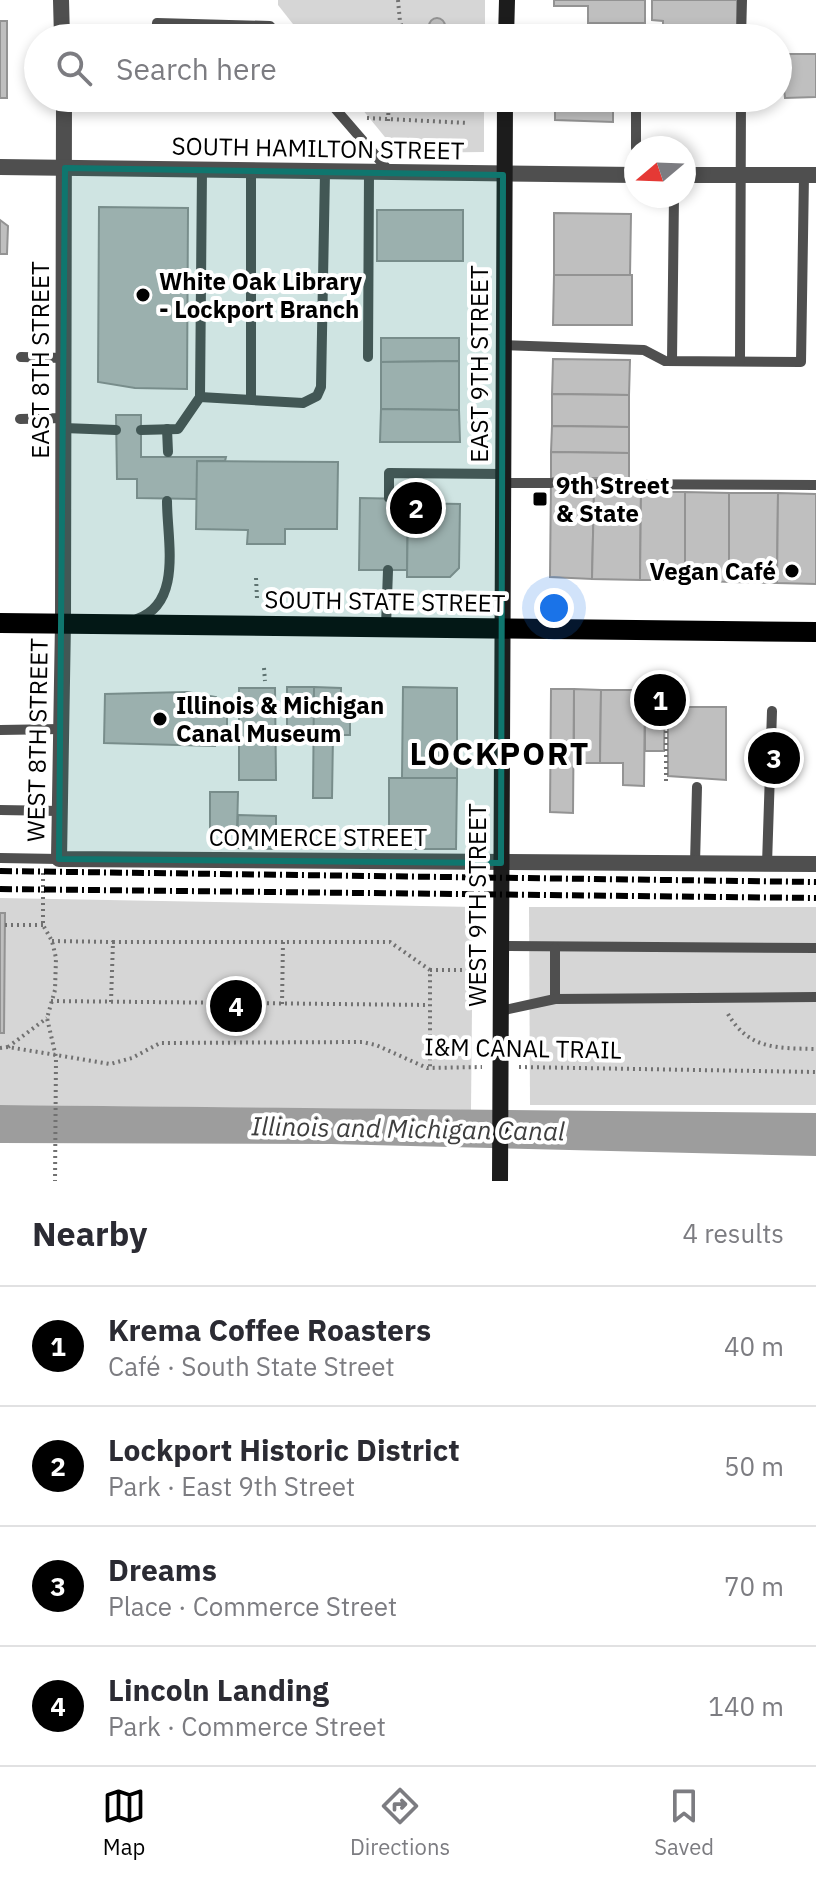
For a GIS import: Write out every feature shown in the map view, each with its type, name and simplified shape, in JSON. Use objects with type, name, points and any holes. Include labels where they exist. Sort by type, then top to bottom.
[{"type":"main road","points":[[506,24],[507,0]]},
{"type":"main road","name":"EAST 9TH STREET","points":[[503,630],[505,112]]},
{"type":"main road","name":"SOUTH STATE STREET","points":[[0,623],[816,632]]},
{"type":"main road","name":"WEST 9TH STREET","points":[[500,1181],[503,630]]},
{"type":"street","points":[[61,0],[62,24]]},
{"type":"street","name":"EAST 8TH STREET","points":[[63,622],[64,112]]},
{"type":"street","name":"SOUTH HAMILTON STREET","points":[[0,167],[624,175]]},
{"type":"street","points":[[696,175],[810,175]]},
{"type":"street","name":"WEST 8TH STREET","points":[[51,862],[60,811],[63,622]]},
{"type":"street","name":"COMMERCE STREET","points":[[51,862],[816,864]]},
{"type":"lane","points":[[741,24],[742,0]]},
{"type":"lane","points":[[157,24],[195,24]]},
{"type":"lane","points":[[338,112],[391,173]]},
{"type":"lane","points":[[636,112],[636,136]]},
{"type":"lane","points":[[740,361],[741,112]]},
{"type":"lane","points":[[141,430],[178,429],[200,397],[202,170]]},
{"type":"lane","points":[[251,171],[251,399]]},
{"type":"lane","points":[[200,397],[303,403],[317,396],[321,387],[325,172]]},
{"type":"lane","points":[[368,357],[369,173]]},
{"type":"lane","points":[[503,345],[644,350],[672,361],[801,362],[810,175]]},
{"type":"lane","points":[[672,361],[674,208]]},
{"type":"lane","points":[[21,357],[64,358]]},
{"type":"lane","points":[[20,419],[116,430]]},
{"type":"lane","points":[[167,429],[168,452]]},
{"type":"lane","points":[[389,498],[389,473],[551,483]]},
{"type":"lane","points":[[573,484],[816,485]]},
{"type":"lane","points":[[126,623],[158,608],[168,593],[167,501]]},
{"type":"lane","points":[[386,626],[388,570]]},
{"type":"lane","points":[[767,864],[772,711]]},
{"type":"lane","points":[[0,730],[61,729]]},
{"type":"lane","points":[[695,863],[697,787]]},
{"type":"lane","points":[[0,810],[60,811]]},
{"type":"lane","points":[[0,858],[51,862]]},
{"type":"lane","points":[[501,946],[816,948]]},
{"type":"lane","points":[[555,948],[555,999]]},
{"type":"lane","points":[[500,1011],[555,999],[816,997]]},
{"type":"path","points":[[398,0],[401,24]]},
{"type":"path","points":[[362,112],[369,120],[468,123]]},
{"type":"path","points":[[388,112],[388,121]]},
{"type":"path","points":[[256,578],[257,598]]},
{"type":"path","points":[[264,668],[265,681]]},
{"type":"path","points":[[666,684],[666,781]]},
{"type":"path","points":[[51,862],[43,925],[52,941],[57,975],[47,1018],[56,1057],[56,1179]]},
{"type":"path","points":[[5,925],[43,925]]},
{"type":"path","points":[[52,941],[390,942],[430,970],[474,970]]},
{"type":"path","points":[[111,1002],[113,942]]},
{"type":"path","points":[[282,1004],[283,942]]},
{"type":"path","points":[[430,970],[430,1067]]},
{"type":"path","points":[[718,997],[745,1037],[784,1048],[816,1049]]},
{"type":"path","points":[[51,1001],[430,1005]]},
{"type":"path","points":[[8,1047],[47,1018]]},
{"type":"path","name":"I&M CANAL TRAIL","points":[[0,1048],[110,1064],[132,1058],[160,1043],[362,1042],[430,1067],[487,1067]]},
{"type":"path","name":"I&M CANAL TRAIL","points":[[512,1067],[816,1072]]},
{"type":"highlighted area","points":[[65,168],[503,175],[501,863],[59,859]]},
{"type":"shaded area","points":[[278,0],[485,0],[485,24],[293,24],[278,5]]},
{"type":"shaded area","points":[[364,112],[484,112],[484,152],[398,153]]},
{"type":"shaded area","points":[[0,898],[473,907],[471,1110],[0,1105]]},
{"type":"shaded area","points":[[529,907],[816,907],[816,1105],[530,1105]]},
{"type":"water","name":"Illinois and Michigan Canal","points":[[0,1105],[816,1113],[816,1156],[331,1144],[0,1143]]},
{"type":"building","points":[[554,0],[645,0],[645,23],[588,23],[588,6],[554,6]]},
{"type":"building","points":[[652,0],[737,0],[737,24],[663,24],[663,21],[652,20]]},
{"type":"building","points":[[437,18],[444,24],[430,24]]},
{"type":"building","points":[[0,21],[7,21],[7,98],[0,98]]},
{"type":"building","points":[[792,54],[816,54],[816,97],[792,98]]},
{"type":"building","points":[[555,112],[613,112],[613,122],[555,120]]},
{"type":"building","name":"White Oak Library - Lockport Branch","points":[[99,207],[188,208],[187,389],[135,388],[98,382]]},
{"type":"building","points":[[377,210],[463,210],[463,261],[377,261]]},
{"type":"building","points":[[554,213],[631,214],[630,276],[554,275]]},
{"type":"building","points":[[0,220],[8,226],[7,254],[0,254]]},
{"type":"building","points":[[554,275],[632,275],[632,325],[553,325]]},
{"type":"building","points":[[381,338],[459,338],[459,361],[381,362]]},
{"type":"building","points":[[553,359],[630,360],[629,395],[552,394]]},
{"type":"building","points":[[459,361],[459,410],[381,409],[381,362]]},
{"type":"building","points":[[552,394],[629,395],[629,427],[552,426]]},
{"type":"building","points":[[381,409],[459,410],[460,442],[380,442]]},
{"type":"building","points":[[116,415],[141,415],[141,457],[226,457],[225,461],[197,461],[197,499],[137,498],[137,479],[117,479]]},
{"type":"building","points":[[552,426],[629,427],[629,453],[551,452]]},
{"type":"building","points":[[551,452],[629,453],[629,478],[551,478]]},
{"type":"building","points":[[197,461],[338,462],[337,529],[285,529],[285,544],[247,544],[248,530],[196,529]]},
{"type":"building","points":[[551,478],[573,478],[573,492],[594,492],[592,579],[550,577]]},
{"type":"building","points":[[594,492],[641,492],[640,580],[592,579]]},
{"type":"building","points":[[641,492],[685,492],[685,580],[640,580]]},
{"type":"building","points":[[685,492],[729,493],[729,582],[685,580]]},
{"type":"building","points":[[729,493],[778,493],[777,583],[729,582]]},
{"type":"building","points":[[778,493],[816,494],[816,584],[777,583]]},
{"type":"building","points":[[360,498],[408,499],[407,570],[359,570]]},
{"type":"building","points":[[408,503],[460,504],[459,568],[450,577],[407,577]]},
{"type":"building","points":[[287,687],[314,687],[314,739],[287,739]]},
{"type":"building","points":[[314,687],[341,688],[341,707],[350,707],[350,735],[333,735],[332,798],[313,798]]},
{"type":"building","points":[[403,687],[457,688],[457,778],[402,778]]},
{"type":"building","points":[[239,688],[275,688],[276,780],[239,780]]},
{"type":"building","points":[[551,689],[574,689],[573,813],[550,812]]},
{"type":"building","points":[[574,689],[601,690],[600,763],[574,763]]},
{"type":"building","points":[[601,690],[645,690],[644,786],[623,785],[623,763],[600,763]]},
{"type":"building","points":[[645,690],[665,691],[664,751],[645,751]]},
{"type":"building","points":[[187,692],[216,697],[216,710],[227,711],[227,733],[216,733],[215,746],[104,743],[105,694]]},
{"type":"building","points":[[668,707],[726,707],[726,780],[668,776]]},
{"type":"building","points":[[389,778],[457,778],[456,849],[389,849]]},
{"type":"building","points":[[210,792],[238,792],[237,833],[210,832]]},
{"type":"building","points":[[238,815],[276,816],[276,849],[237,848]]},
{"type":"building","points":[[0,913],[5,913],[4,1033],[0,1033]]},
{"type":"railway","points":[[0,871],[816,882]]},
{"type":"railway","points":[[0,889],[816,898]]},
{"type":"place","name":"White Oak Library - Lockport Branch","points":[[143,295]]},
{"type":"place","name":"9th Street & State","points":[[540,499]]},
{"type":"place","name":"Lockport Historic District","points":[[416,508]]},
{"type":"place","name":"Vegan Café","points":[[792,571]]},
{"type":"place","name":"Krema Coffee Roasters","points":[[660,700]]},
{"type":"place","name":"Illinois & Michigan Canal Museum","points":[[160,719]]},
{"type":"place","name":"Dreams","points":[[774,758]]},
{"type":"place","name":"Lincoln Landing","points":[[236,1006]]},
{"type":"district","name":"LOCKPORT","points":[[500,753]]}]
